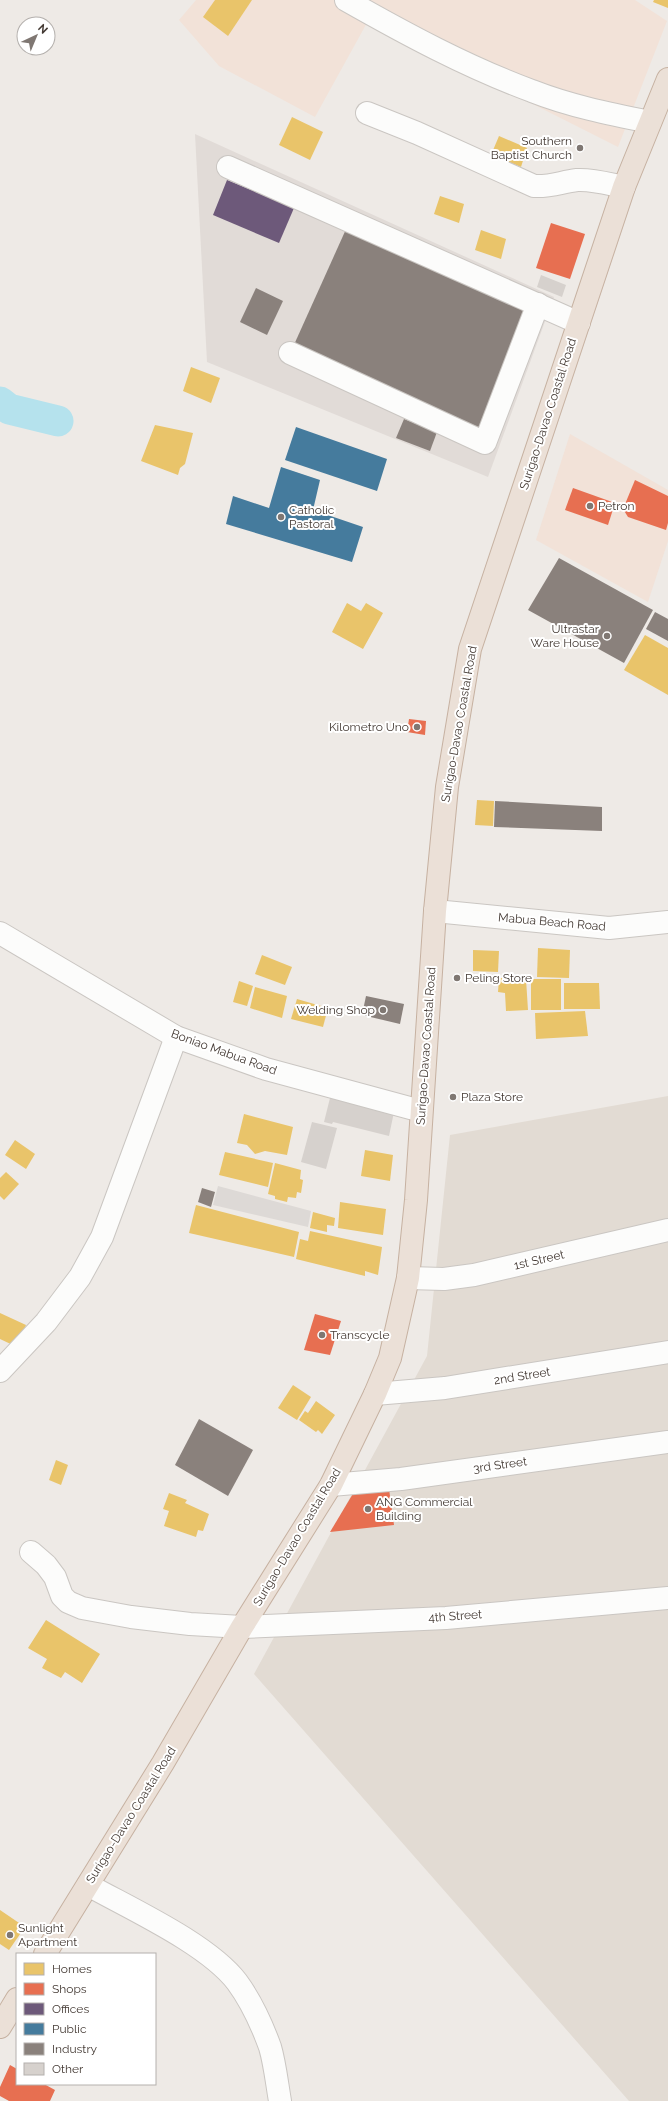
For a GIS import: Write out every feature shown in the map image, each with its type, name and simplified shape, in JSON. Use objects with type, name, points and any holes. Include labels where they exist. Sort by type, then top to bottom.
[{"type":"highway","name":"Surigao-Davao Coastal Road","points":[[46,1953],[163,1763],[242,1627],[331,1485],[376,1394],[390,1358],[408,1278],[416,1200],[435,911],[447,787],[470,649],[624,187],[668,79]]},
{"type":"highway","points":[[0,2027],[16,2001]]},
{"type":"street","points":[[346,0],[407,34],[467,64],[533,92],[593,110],[650,122]]},
{"type":"street","points":[[367,113],[417,133],[534,186],[548,187],[576,180],[588,180],[624,187]]},
{"type":"street","points":[[228,166],[579,323]]},
{"type":"street","points":[[290,353],[485,443],[538,304]]},
{"type":"street","name":"Mabua Beach Road","points":[[435,911],[609,928],[667,923]]},
{"type":"street","name":"Boniao Mabua Road","points":[[0,933],[176,1037],[266,1069],[421,1111]]},
{"type":"street","points":[[0,1371],[46,1322],[80,1277],[102,1237],[176,1037]]},
{"type":"street","name":"1st Street","points":[[408,1278],[444,1279],[474,1275],[668,1230]]},
{"type":"street","name":"2nd Street","points":[[376,1394],[445,1388],[668,1352]]},
{"type":"street","name":"3rd Street","points":[[331,1485],[401,1479],[668,1442]]},
{"type":"street","name":"4th Street","points":[[31,1552],[46,1565],[55,1577],[62,1596],[68,1602],[82,1608],[132,1617],[190,1624],[242,1627],[446,1618],[668,1598]]},
{"type":"street","points":[[88,1885],[176,1934],[214,1959],[237,1982],[253,2007],[270,2048],[280,2101]]},
{"type":"shaded area","points":[[196,0],[635,0],[667,21],[618,147],[368,21],[315,117],[219,66],[179,20]]},
{"type":"shaded area","points":[[195,134],[554,297],[488,477],[207,362]]},
{"type":"shaded area","points":[[570,434],[668,490],[668,541],[648,602],[536,540]]},
{"type":"shaded area","points":[[668,1096],[668,2101],[629,2101],[254,1674],[427,1356],[450,1135]]},
{"type":"shaded area","points":[[218,1186],[311,1211],[308,1227],[213,1205]]},
{"type":"building: Homes","points":[[215,0],[252,0],[228,36],[203,17]]},
{"type":"building: Homes","points":[[654,0],[668,0],[668,8],[653,2]]},
{"type":"building: Homes","points":[[292,117],[323,132],[310,160],[279,145]]},
{"type":"building: Homes","points":[[499,136],[527,148],[521,167],[491,155]]},
{"type":"building: Homes","points":[[440,196],[464,204],[459,223],[434,214]]},
{"type":"building: Homes","points":[[481,230],[506,239],[501,259],[475,250]]},
{"type":"building: Homes","points":[[191,367],[220,378],[211,403],[183,391]]},
{"type":"building: Homes","points":[[155,425],[193,433],[185,464],[180,468],[178,475],[141,461]]},
{"type":"building: Homes","points":[[347,603],[361,611],[366,603],[383,613],[363,649],[332,632]]},
{"type":"building: Homes","points":[[645,635],[668,648],[668,695],[624,670]]},
{"type":"building: Homes","points":[[477,800],[494,801],[493,826],[475,825]]},
{"type":"building: Homes","points":[[538,948],[570,950],[569,978],[537,977]]},
{"type":"building: Homes","points":[[473,950],[499,951],[498,972],[473,971]]},
{"type":"building: Homes","points":[[262,955],[292,967],[285,985],[255,974]]},
{"type":"building: Homes","points":[[499,978],[526,979],[528,1010],[506,1011],[505,993],[498,992]]},
{"type":"building: Homes","points":[[531,979],[561,979],[561,1010],[531,1010]]},
{"type":"building: Homes","points":[[239,981],[253,986],[247,1006],[233,1002]]},
{"type":"building: Homes","points":[[564,983],[599,983],[600,1009],[564,1009]]},
{"type":"building: Homes","points":[[255,987],[287,996],[282,1018],[250,1008]]},
{"type":"building: Homes","points":[[297,999],[328,1008],[323,1027],[291,1019]]},
{"type":"building: Homes","points":[[585,1011],[588,1036],[536,1039],[535,1013]]},
{"type":"building: Homes","points":[[244,1114],[293,1127],[287,1155],[265,1151],[255,1154],[247,1145],[237,1143]]},
{"type":"building: Homes","points":[[15,1140],[35,1154],[26,1169],[5,1155]]},
{"type":"building: Homes","points":[[365,1150],[393,1155],[390,1181],[361,1176]]},
{"type":"building: Homes","points":[[225,1152],[273,1163],[268,1187],[219,1175]]},
{"type":"building: Homes","points":[[275,1163],[301,1170],[300,1179],[303,1180],[301,1193],[297,1192],[296,1198],[288,1197],[287,1202],[275,1199],[275,1196],[268,1194]]},
{"type":"building: Homes","points":[[6,1172],[19,1184],[4,1200],[0,1196],[0,1178]]},
{"type":"building: Homes","points":[[340,1202],[386,1209],[383,1235],[338,1228]]},
{"type":"building: Homes","points":[[196,1205],[299,1232],[294,1257],[189,1233]]},
{"type":"building: Homes","points":[[313,1212],[335,1218],[334,1226],[327,1225],[327,1232],[310,1228]]},
{"type":"building: Homes","points":[[310,1231],[382,1247],[378,1275],[365,1271],[365,1276],[296,1259],[300,1239],[308,1241]]},
{"type":"building: Homes","points":[[0,1313],[26,1325],[17,1347],[0,1339]]},
{"type":"building: Homes","points":[[293,1385],[311,1397],[297,1420],[278,1408]]},
{"type":"building: Homes","points":[[316,1401],[335,1415],[322,1434],[318,1430],[316,1432],[299,1420],[305,1411],[308,1413]]},
{"type":"building: Homes","points":[[56,1460],[68,1465],[61,1485],[49,1480]]},
{"type":"building: Homes","points":[[169,1493],[187,1500],[185,1503],[209,1514],[203,1531],[198,1530],[196,1537],[164,1526],[169,1511],[163,1509]]},
{"type":"building: Homes","points":[[46,1620],[100,1654],[82,1683],[65,1672],[61,1678],[42,1668],[47,1659],[28,1648]]},
{"type":"building: Homes","name":"Sunlight Apartment","points":[[0,1910],[25,1927],[9,1950],[0,1944]]},
{"type":"building: Shops","points":[[551,223],[585,234],[570,279],[536,268]]},
{"type":"building: Shops","points":[[635,480],[668,496],[668,523],[666,530],[628,517],[623,509]]},
{"type":"building: Shops","name":"Petron","points":[[573,488],[615,503],[608,525],[565,510]]},
{"type":"building: Shops","name":"Kilometro Uno","points":[[409,719],[426,721],[425,735],[407,732]]},
{"type":"building: Shops","name":"Transcycle","points":[[315,1314],[341,1321],[330,1355],[304,1350]]},
{"type":"building: Shops","name":"ANG Commercial Building","points":[[389,1489],[394,1525],[330,1532],[354,1492]]},
{"type":"building: Shops","points":[[10,2065],[16,2068],[16,2085],[46,2085],[55,2090],[50,2101],[9,2101],[0,2096],[0,2087]]},
{"type":"building: Offices","points":[[227,180],[294,208],[279,243],[213,215]]},
{"type":"building: Public","name":"Catholic Pastoral","points":[[296,427],[387,459],[377,491],[285,460]]},
{"type":"building: Public","name":"Catholic Pastoral","points":[[281,467],[320,480],[313,510],[363,527],[352,562],[226,524],[233,496],[269,508]]},
{"type":"building: Industry","points":[[347,227],[530,311],[477,433],[293,347]]},
{"type":"building: Industry","points":[[256,288],[283,301],[267,335],[240,322]]},
{"type":"building: Industry","points":[[404,419],[437,432],[430,451],[396,438]]},
{"type":"building: Industry","name":"Ultrastar Ware House","points":[[559,558],[653,610],[624,663],[528,610]]},
{"type":"building: Industry","points":[[655,612],[668,619],[668,641],[646,629]]},
{"type":"building: Industry","points":[[495,801],[602,807],[602,831],[494,827]]},
{"type":"building: Industry","name":"Welding Shop","points":[[366,996],[404,1004],[400,1024],[362,1015]]},
{"type":"building: Industry","points":[[202,1188],[215,1192],[211,1207],[198,1202]]},
{"type":"building: Industry","points":[[199,1419],[253,1450],[228,1496],[175,1465]]},
{"type":"building: Other","points":[[541,275],[566,285],[562,297],[537,287]]},
{"type":"building: Other","points":[[331,1094],[394,1112],[389,1136],[333,1122],[332,1124],[324,1122]]},
{"type":"building: Other","points":[[312,1122],[337,1128],[326,1169],[301,1162]]},
{"type":"waterway","points":[[0,402],[9,409],[58,421]]},
{"type":"place","name":"Southern Baptist Church","points":[[580,148]]},
{"type":"place","name":"Petron","points":[[590,506]]},
{"type":"place","name":"Catholic Pastoral","points":[[281,517]]},
{"type":"place","name":"Ultrastar Ware House","points":[[607,636]]},
{"type":"place","name":"Kilometro Uno","points":[[417,727]]},
{"type":"place","name":"Peling Store","points":[[457,978]]},
{"type":"place","name":"Welding Shop","points":[[383,1010]]},
{"type":"place","name":"Plaza Store","points":[[453,1097]]},
{"type":"place","name":"Transcycle","points":[[322,1335]]},
{"type":"place","name":"ANG Commercial Building","points":[[368,1509]]},
{"type":"place","name":"Sunlight Apartment","points":[[10,1935]]}]
